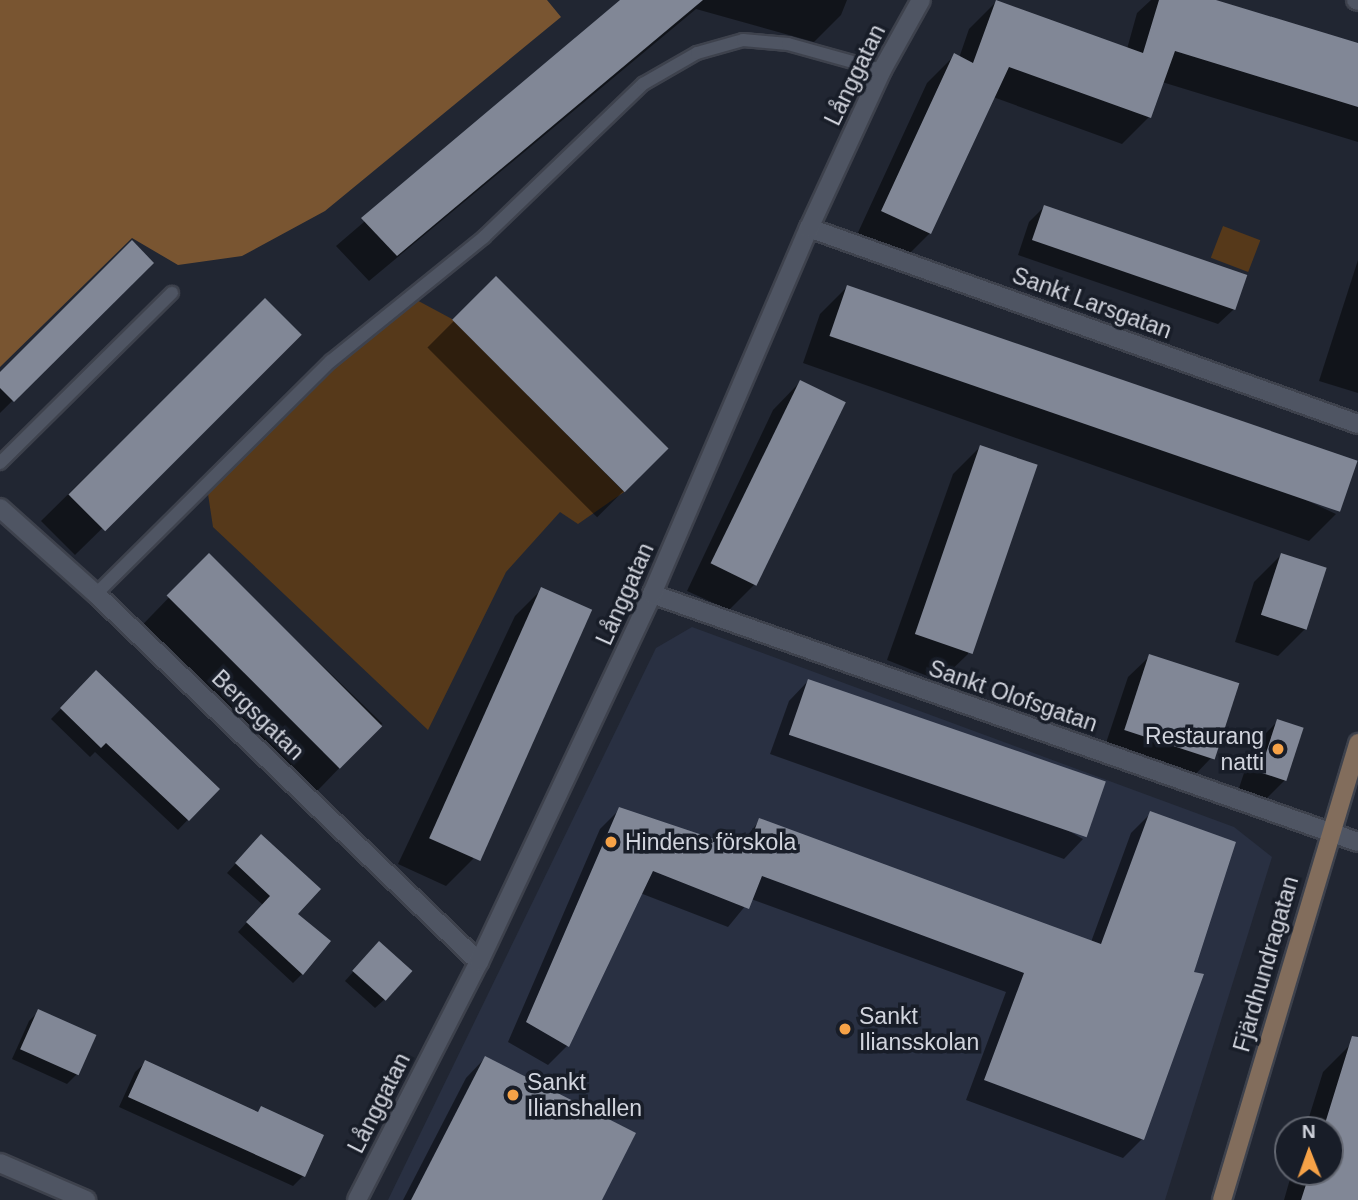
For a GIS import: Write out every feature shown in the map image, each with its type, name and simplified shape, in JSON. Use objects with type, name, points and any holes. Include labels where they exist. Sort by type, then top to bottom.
[{"type":"main road","name":"Fjärdhundragatan","points":[[1222,1200],[1358,743]]},
{"type":"street","name":"Långgatan","points":[[357,1200],[479,962],[652,594],[810,228],[882,70],[921,0]]},
{"type":"street","name":"Sankt Larsgatan","points":[[810,228],[1358,424]]},
{"type":"street","name":"Bergsgatan","points":[[0,508],[96,594],[479,962]]},
{"type":"street","name":"Sankt Olofsgatan","points":[[652,594],[1358,842]]},
{"type":"street","points":[[0,1163],[86,1200]]},
{"type":"lane","points":[[96,594],[331,361],[484,237],[643,84],[697,53],[743,40],[788,44],[882,70]]},
{"type":"lane","points":[[0,463],[172,293]]},
{"type":"shaded area","points":[[0,0],[547,0],[561,17],[325,211],[242,256],[178,265],[132,238],[0,367]]},
{"type":"shaded area","points":[[1223,226],[1260,240],[1248,272],[1211,258]]},
{"type":"shaded area","points":[[411,297],[452,319],[624,492],[578,524],[560,512],[506,572],[428,730],[213,527],[208,494],[331,361]]},
{"type":"shaded area","name":"Sankt Iliansskolan","points":[[692,627],[1234,827],[1272,857],[1165,1200],[388,1200],[656,648]]},
{"type":"building","points":[[620,0],[703,0],[397,256],[361,218]]},
{"type":"building","points":[[996,0],[1143,53],[1159,0],[1216,0],[1358,43],[1358,107],[1175,51],[1151,118],[1009,67],[931,234],[881,211],[954,53],[973,63]]},
{"type":"building","points":[[1044,205],[1247,275],[1235,310],[1032,240]]},
{"type":"building","points":[[132,240],[154,263],[14,402],[0,388],[0,372]]},
{"type":"building","points":[[496,276],[669,449],[625,492],[452,320]]},
{"type":"building","points":[[847,285],[1358,461],[1340,512],[829,336]]},
{"type":"building","points":[[265,298],[302,335],[105,531],[68,495]]},
{"type":"building","points":[[800,380],[846,402],[756,586],[711,563]]},
{"type":"building","points":[[980,445],[1038,465],[973,654],[915,634]]},
{"type":"building","points":[[209,553],[382,726],[340,769],[167,595]]},
{"type":"building","points":[[1281,553],[1327,568],[1307,630],[1261,615]]},
{"type":"building","points":[[541,587],[592,610],[480,861],[429,838]]},
{"type":"building","points":[[1149,654],[1239,683],[1215,759],[1124,730]]},
{"type":"building","points":[[96,670],[220,789],[189,821],[106,743],[101,748],[60,708]]},
{"type":"building","points":[[808,679],[1106,782],[1087,837],[789,735]]},
{"type":"building","points":[[1277,719],[1304,728],[1286,781],[1260,772]]},
{"type":"building","points":[[619,807],[747,850],[759,818],[1101,944],[1150,811],[1236,842],[1194,972],[1204,974],[1144,1140],[984,1080],[1024,973],[762,876],[749,909],[653,871],[569,1047],[526,1022]]},
{"type":"building","points":[[261,834],[321,889],[298,914],[331,941],[303,975],[246,922],[270,896],[235,863]]},
{"type":"building","points":[[379,941],[412,971],[386,1001],[352,971]]},
{"type":"building","points":[[38,1009],[96,1035],[79,1075],[20,1049]]},
{"type":"building","points":[[1352,1036],[1358,1037],[1358,1200],[1301,1200],[1306,1186],[1344,1186],[1344,1116],[1327,1116]]},
{"type":"building","name":"Sankt Ilianshallen","points":[[485,1056],[636,1133],[602,1200],[411,1200]]},
{"type":"building","points":[[145,1060],[258,1112],[261,1106],[324,1135],[305,1177],[128,1097]]},
{"type":"place","name":"Restaurang natti","points":[[1278,749]]},
{"type":"place","name":"Hindens förskola","points":[[611,842]]},
{"type":"place","name":"Sankt Iliansskolan","points":[[845,1029]]},
{"type":"place","name":"Sankt Ilianshallen","points":[[513,1095]]}]
